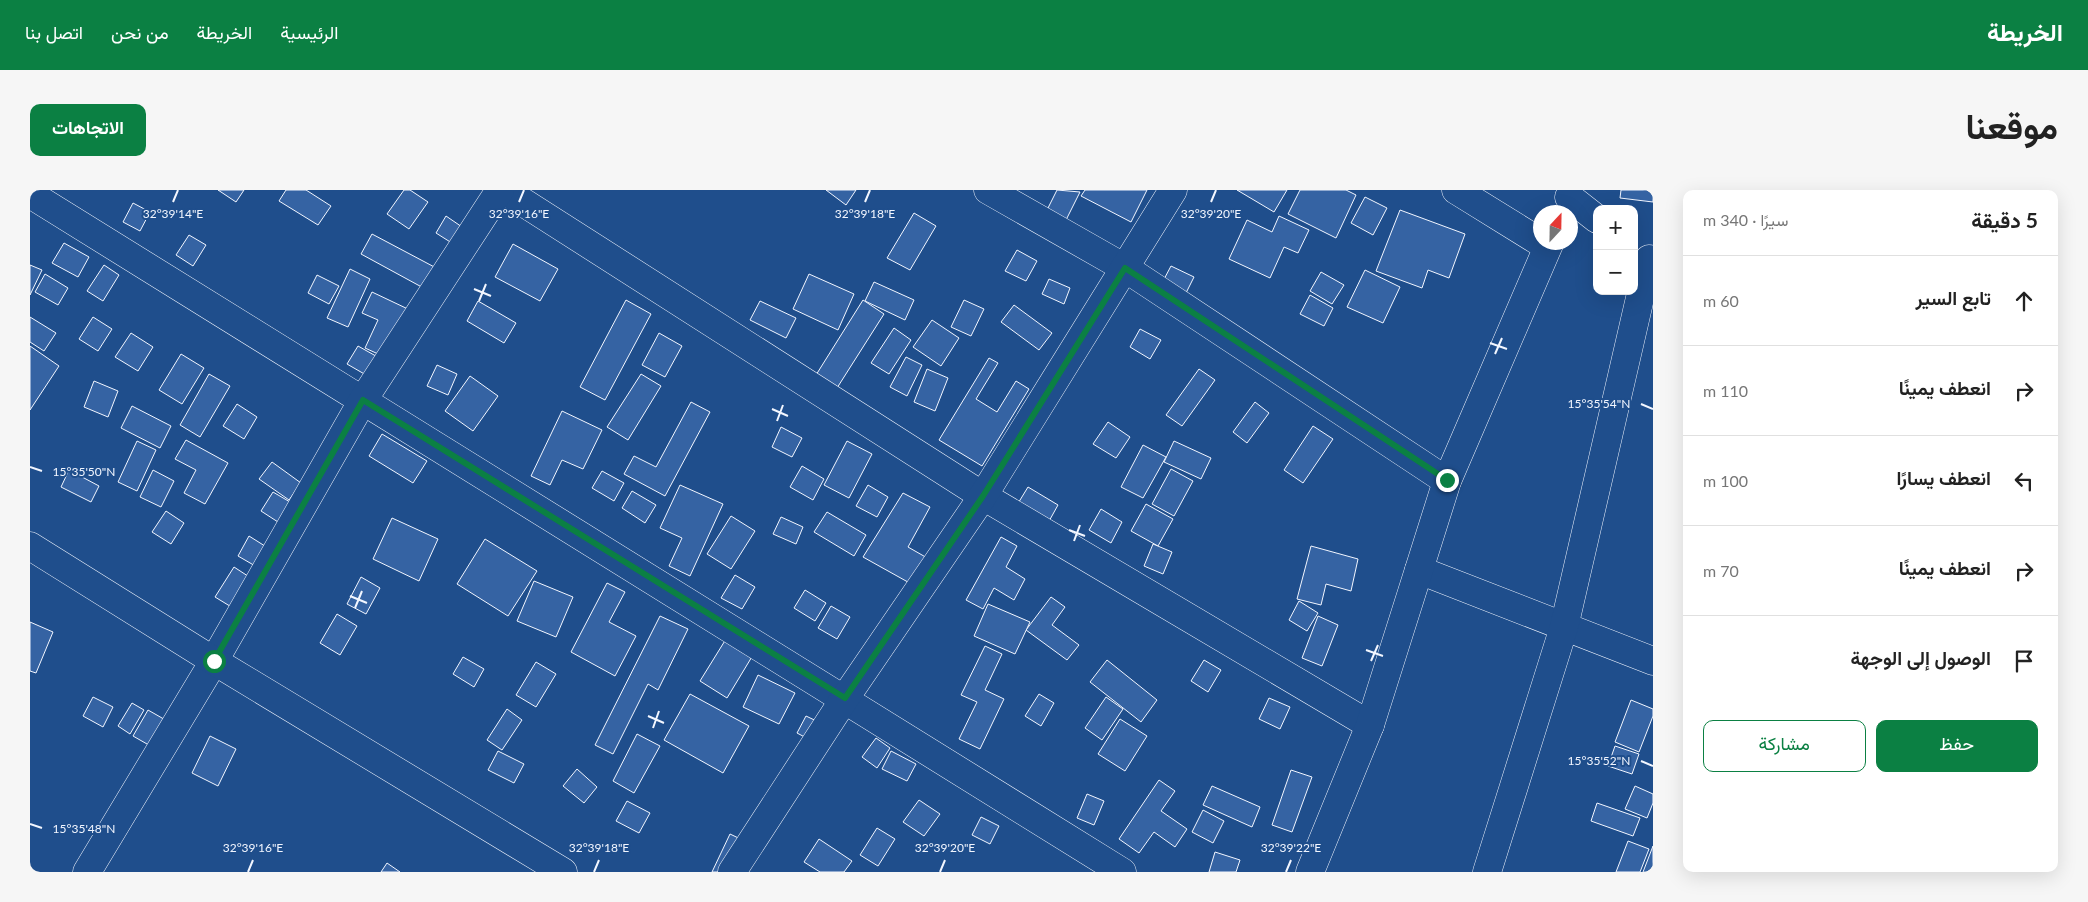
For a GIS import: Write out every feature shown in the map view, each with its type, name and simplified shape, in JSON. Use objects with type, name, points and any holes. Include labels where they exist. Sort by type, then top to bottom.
[{"type":"street","points":[[87,872],[214,661],[363,400],[500,190]]},
{"type":"street","points":[[504,190],[983,496],[1370,725]]},
{"type":"street","points":[[988,190],[1125,268],[1447,480]]},
{"type":"street","points":[[732,872],[845,698],[983,496],[1173,190]]},
{"type":"street","points":[[1456,190],[1533,236]]},
{"type":"street","points":[[30,194],[845,698],[1122,872]]},
{"type":"street","points":[[1568,200],[1593,216]]},
{"type":"street","points":[[1310,872],[1370,725],[1447,480],[1542,250]]},
{"type":"street","points":[[1487,872],[1564,627],[1645,257]]},
{"type":"street","points":[[30,546],[214,661],[563,872]]},
{"type":"street","points":[[1419,570],[1653,661]]},
{"type":"building","points":[[218,190],[244,190],[236,202]]},
{"type":"building","points":[[286,190],[306,190],[331,206],[318,225],[279,201]]},
{"type":"building","points":[[404,190],[410,190],[428,202],[409,229],[387,214]]},
{"type":"building","points":[[826,190],[856,190],[846,205]]},
{"type":"building","points":[[1057,190],[1080,192],[1066,220],[1047,210]]},
{"type":"building","points":[[1085,190],[1147,190],[1131,222],[1081,196]]},
{"type":"building","points":[[1237,190],[1287,190],[1274,212]]},
{"type":"building","points":[[1300,190],[1346,190],[1356,195],[1336,238],[1288,214]]},
{"type":"building","points":[[1621,190],[1653,190],[1653,202],[1620,198]]},
{"type":"building","points":[[1365,197],[1387,208],[1373,235],[1351,223]]},
{"type":"building","points":[[133,203],[150,212],[140,231],[123,222]]},
{"type":"building","points":[[1400,210],[1465,234],[1449,278],[1428,270],[1422,288],[1376,271]]},
{"type":"building","points":[[914,213],[936,226],[910,270],[887,258]]},
{"type":"building","points":[[446,216],[465,229],[455,245],[436,233]]},
{"type":"building","points":[[1279,216],[1309,230],[1298,253],[1284,247],[1270,278],[1229,259],[1247,220],[1272,232]]},
{"type":"building","points":[[372,234],[440,270],[429,291],[361,254]]},
{"type":"building","points":[[189,235],[206,245],[193,266],[176,255]]},
{"type":"building","points":[[64,243],[89,257],[78,277],[52,263]]},
{"type":"building","points":[[513,244],[558,269],[540,301],[495,277]]},
{"type":"building","points":[[1017,250],[1037,261],[1026,281],[1005,271]]},
{"type":"building","points":[[30,265],[42,270],[30,295]]},
{"type":"building","points":[[104,265],[119,275],[103,301],[87,291]]},
{"type":"building","points":[[1171,266],[1194,277],[1185,295],[1162,283]]},
{"type":"building","points":[[350,269],[370,279],[348,327],[327,318]]},
{"type":"building","points":[[1365,270],[1400,287],[1383,323],[1347,307]]},
{"type":"building","points":[[1321,272],[1344,285],[1332,304],[1310,291]]},
{"type":"building","points":[[45,274],[68,288],[58,305],[35,292]]},
{"type":"building","points":[[809,274],[854,294],[838,330],[793,309]]},
{"type":"building","points":[[317,275],[339,286],[329,304],[308,293]]},
{"type":"building","points":[[1049,279],[1070,288],[1064,304],[1042,294]]},
{"type":"building","points":[[874,282],[914,300],[905,320],[865,301]]},
{"type":"building","points":[[372,292],[410,310],[387,358],[365,348],[378,320],[362,313]]},
{"type":"building","points":[[1310,295],[1333,308],[1324,326],[1300,314]]},
{"type":"building","points":[[626,300],[651,314],[605,400],[580,387]]},
{"type":"building","points":[[863,300],[884,314],[837,388],[816,375]]},
{"type":"building","points":[[964,300],[984,309],[971,336],[951,327]]},
{"type":"building","points":[[478,301],[516,323],[504,343],[467,321]]},
{"type":"building","points":[[760,301],[796,318],[786,338],[750,320]]},
{"type":"building","points":[[1014,305],[1052,333],[1039,350],[1001,322]]},
{"type":"building","points":[[30,317],[56,333],[44,351],[30,342]]},
{"type":"building","points":[[93,317],[112,329],[98,351],[79,339]]},
{"type":"building","points":[[932,320],[959,338],[941,366],[913,347]]},
{"type":"building","points":[[894,328],[911,340],[889,374],[871,363]]},
{"type":"building","points":[[1140,329],[1161,340],[1150,359],[1130,347]]},
{"type":"building","points":[[131,333],[153,347],[138,371],[115,357]]},
{"type":"building","points":[[659,333],[682,346],[665,377],[642,365]]},
{"type":"building","points":[[30,346],[59,366],[30,410]]},
{"type":"building","points":[[358,346],[383,360],[373,379],[347,364]]},
{"type":"building","points":[[181,354],[204,368],[182,404],[159,390]]},
{"type":"building","points":[[906,357],[922,365],[907,396],[890,387]]},
{"type":"building","points":[[989,358],[998,363],[976,399],[997,412],[1016,381],[1029,389],[982,466],[939,440]]},
{"type":"building","points":[[437,365],[457,374],[448,395],[427,386]]},
{"type":"building","points":[[927,369],[948,378],[935,411],[914,402]]},
{"type":"building","points":[[1199,369],[1215,380],[1182,426],[1166,415]]},
{"type":"building","points":[[209,374],[230,386],[200,437],[180,425]]},
{"type":"building","points":[[641,374],[661,386],[628,440],[607,427]]},
{"type":"building","points":[[470,376],[498,396],[473,431],[445,411]]},
{"type":"building","points":[[94,381],[118,391],[108,417],[84,407]]},
{"type":"building","points":[[691,402],[710,412],[665,496],[624,474],[634,456],[656,467]]},
{"type":"building","points":[[1255,402],[1269,413],[1247,443],[1233,432]]},
{"type":"building","points":[[237,404],[257,417],[244,439],[223,426]]},
{"type":"building","points":[[132,406],[171,426],[160,448],[121,428]]},
{"type":"building","points":[[562,411],[602,430],[583,469],[562,460],[550,485],[531,476]]},
{"type":"building","points":[[1108,422],[1130,437],[1116,458],[1093,444]]},
{"type":"building","points":[[1313,426],[1333,439],[1303,483],[1284,470]]},
{"type":"building","points":[[781,427],[802,438],[792,457],[772,447]]},
{"type":"building","points":[[382,434],[427,461],[413,483],[369,456]]},
{"type":"building","points":[[186,440],[228,463],[205,504],[184,493],[196,470],[175,459]]},
{"type":"building","points":[[137,441],[156,450],[137,491],[118,482]]},
{"type":"building","points":[[847,441],[872,454],[849,498],[824,485]]},
{"type":"building","points":[[1174,441],[1211,458],[1201,479],[1164,462]]},
{"type":"building","points":[[1143,445],[1166,457],[1143,498],[1121,487]]},
{"type":"building","points":[[272,462],[301,483],[289,500],[259,479]]},
{"type":"building","points":[[802,466],[824,479],[813,500],[790,487]]},
{"type":"building","points":[[1171,469],[1193,481],[1174,516],[1152,504]]},
{"type":"building","points":[[69,470],[99,486],[91,502],[61,487]]},
{"type":"building","points":[[153,470],[174,481],[161,507],[140,497]]},
{"type":"building","points":[[602,471],[624,483],[614,501],[592,488]]},
{"type":"building","points":[[680,485],[723,504],[690,576],[669,566],[682,538],[660,528]]},
{"type":"building","points":[[868,485],[888,497],[877,517],[856,506]]},
{"type":"building","points":[[1028,487],[1058,505],[1048,523],[1017,505]]},
{"type":"building","points":[[632,491],[656,505],[645,523],[622,508]]},
{"type":"building","points":[[273,492],[290,502],[278,522],[261,511]]},
{"type":"building","points":[[903,493],[930,507],[908,547],[929,559],[915,586],[863,557]]},
{"type":"building","points":[[1146,504],[1173,519],[1158,546],[1131,531]]},
{"type":"building","points":[[1101,509],[1122,522],[1111,543],[1089,530]]},
{"type":"building","points":[[166,511],[184,523],[171,544],[152,532]]},
{"type":"building","points":[[827,512],[866,535],[854,556],[814,532]]},
{"type":"building","points":[[731,516],[755,531],[731,569],[707,554]]},
{"type":"building","points":[[781,517],[803,527],[796,544],[773,534]]},
{"type":"building","points":[[392,518],[438,539],[419,581],[373,559]]},
{"type":"building","points":[[249,536],[268,548],[257,567],[238,556]]},
{"type":"building","points":[[1001,537],[1017,546],[1006,567],[1025,579],[1014,600],[994,588],[983,609],[966,600]]},
{"type":"building","points":[[485,539],[537,571],[508,616],[457,584]]},
{"type":"building","points":[[1153,544],[1172,552],[1163,574],[1144,566]]},
{"type":"building","points":[[1311,546],[1358,559],[1351,591],[1326,584],[1321,605],[1297,599]]},
{"type":"building","points":[[234,567],[257,582],[238,611],[215,597]]},
{"type":"building","points":[[735,575],[755,587],[742,609],[721,598]]},
{"type":"building","points":[[361,577],[380,588],[366,614],[347,604]]},
{"type":"building","points":[[534,581],[573,597],[556,637],[517,621]]},
{"type":"building","points":[[607,583],[625,592],[609,622],[636,636],[615,676],[571,652]]},
{"type":"building","points":[[805,590],[826,603],[815,621],[794,608]]},
{"type":"building","points":[[1051,597],[1065,607],[1052,625],[1079,645],[1067,660],[1026,630]]},
{"type":"building","points":[[1299,601],[1318,613],[1307,631],[1289,620]]},
{"type":"building","points":[[988,604],[1030,622],[1015,654],[974,636]]},
{"type":"building","points":[[831,606],[850,617],[837,639],[818,628]]},
{"type":"building","points":[[337,614],[357,626],[340,655],[320,643]]},
{"type":"building","points":[[660,616],[688,629],[658,690],[648,684],[613,754],[595,745]]},
{"type":"building","points":[[1318,616],[1338,625],[1322,666],[1302,658]]},
{"type":"building","points":[[30,622],[53,632],[36,673],[30,671]]},
{"type":"building","points":[[726,639],[753,655],[727,698],[700,681]]},
{"type":"building","points":[[985,646],[1002,654],[985,690],[1004,699],[980,749],[959,739],[977,702],[961,695]]},
{"type":"building","points":[[463,657],[484,669],[474,687],[453,674]]},
{"type":"building","points":[[1107,660],[1157,700],[1141,722],[1090,682]]},
{"type":"building","points":[[1204,660],[1221,670],[1208,692],[1191,681]]},
{"type":"building","points":[[536,662],[556,674],[536,707],[516,695]]},
{"type":"building","points":[[758,675],[795,693],[779,724],[743,707]]},
{"type":"building","points":[[690,694],[749,726],[723,773],[664,740]]},
{"type":"building","points":[[1039,694],[1054,703],[1041,726],[1025,716]]},
{"type":"building","points":[[93,697],[113,707],[103,727],[83,716]]},
{"type":"building","points":[[1106,697],[1123,709],[1102,740],[1085,728]]},
{"type":"building","points":[[1269,698],[1290,707],[1280,729],[1259,719]]},
{"type":"building","points":[[1631,700],[1653,709],[1653,716],[1639,752],[1615,742]]},
{"type":"building","points":[[132,703],[144,710],[130,734],[118,726]]},
{"type":"building","points":[[507,709],[522,720],[502,750],[487,740]]},
{"type":"building","points":[[148,710],[169,722],[154,748],[133,736]]},
{"type":"building","points":[[806,716],[827,726],[818,744],[797,733]]},
{"type":"building","points":[[1120,719],[1147,736],[1125,771],[1098,754]]},
{"type":"building","points":[[637,734],[660,746],[634,793],[613,781]]},
{"type":"building","points":[[210,736],[236,749],[218,786],[192,773]]},
{"type":"building","points":[[876,738],[890,748],[877,768],[862,757]]},
{"type":"building","points":[[1615,746],[1639,754],[1632,774],[1608,766]]},
{"type":"building","points":[[498,751],[524,764],[514,783],[488,770]]},
{"type":"building","points":[[891,751],[916,764],[907,781],[882,769]]},
{"type":"building","points":[[577,769],[597,787],[584,803],[563,786]]},
{"type":"building","points":[[1291,770],[1312,777],[1292,832],[1272,825]]},
{"type":"building","points":[[1159,780],[1175,791],[1161,811],[1187,829],[1175,847],[1154,832],[1139,853],[1119,839]]},
{"type":"building","points":[[1212,786],[1260,807],[1252,827],[1203,805]]},
{"type":"building","points":[[1635,786],[1653,794],[1653,803],[1647,818],[1625,809]]},
{"type":"building","points":[[1087,794],[1104,801],[1094,825],[1077,818]]},
{"type":"building","points":[[919,800],[940,814],[924,836],[903,822]]},
{"type":"building","points":[[627,801],[650,813],[639,833],[616,821]]},
{"type":"building","points":[[1597,803],[1640,818],[1633,836],[1591,821]]},
{"type":"building","points":[[1203,810],[1224,821],[1213,843],[1192,832]]},
{"type":"building","points":[[981,817],[999,826],[990,844],[972,835]]},
{"type":"building","points":[[877,828],[895,839],[878,866],[860,855]]},
{"type":"building","points":[[730,834],[751,844],[738,872],[712,872]]},
{"type":"building","points":[[819,839],[852,861],[844,872],[820,872],[804,862]]},
{"type":"building","points":[[1628,841],[1649,849],[1640,872],[1616,872]]},
{"type":"building","points":[[1653,846],[1653,872],[1643,872]]},
{"type":"building","points":[[1215,852],[1240,860],[1236,872],[1209,872]]},
{"type":"building","points":[[387,863],[400,872],[381,872]]},
{"type":"route","points":[[214,661],[363,400],[845,698],[983,496],[1125,268],[1447,480]]}]
